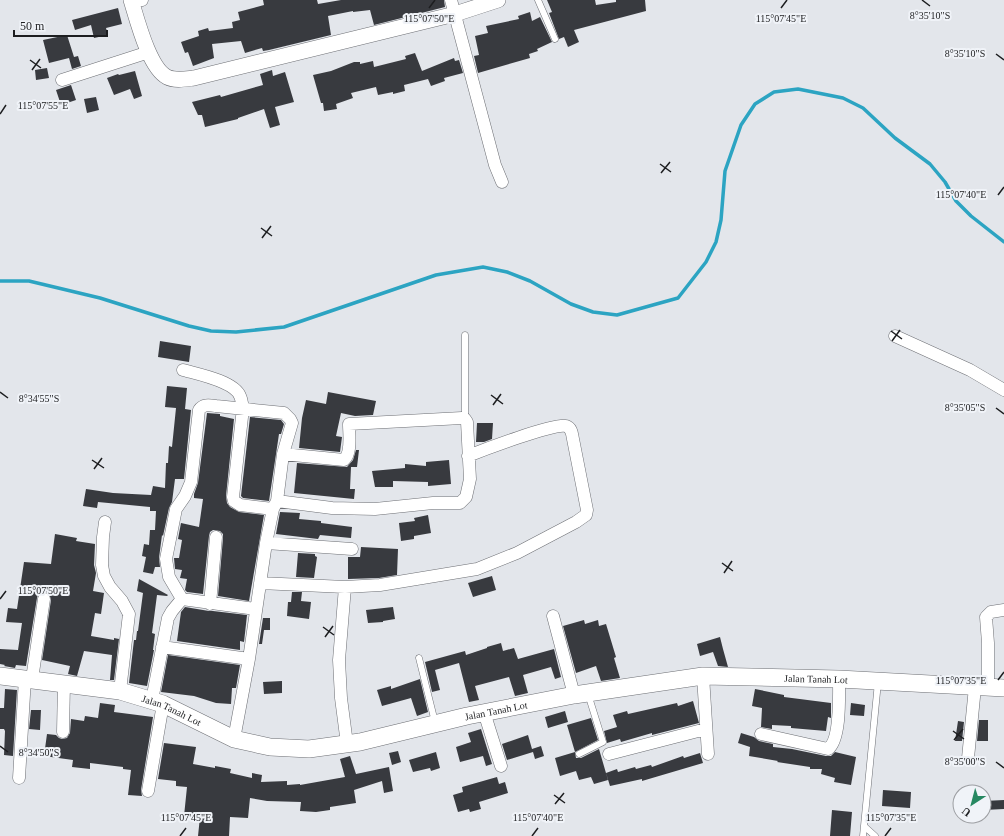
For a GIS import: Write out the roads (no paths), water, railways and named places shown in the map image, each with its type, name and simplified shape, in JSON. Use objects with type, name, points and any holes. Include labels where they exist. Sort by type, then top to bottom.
[{"type":"main road","name":"Jalan Tanah Lot","points":[[0,676],[120,691],[158,702],[234,739],[270,747],[309,749],[360,742],[484,712],[581,694],[702,676],[840,679],[989,688]]},
{"type":"street","points":[[135,1],[149,52],[155,66],[166,77],[175,79],[194,78],[453,7],[498,0]]},
{"type":"street","points":[[453,7],[495,165],[502,182]]},
{"type":"street","points":[[62,80],[149,52]]},
{"type":"street","points":[[895,336],[970,370],[1004,390]]},
{"type":"street","points":[[182,370],[222,382],[233,388],[240,395],[243,408],[233,497],[234,501],[240,505],[375,509],[433,503],[460,502],[466,497],[470,479],[467,422],[462,418],[349,424],[349,448],[347,456],[344,460],[283,454]]},
{"type":"street","points":[[234,739],[249,659],[266,543],[275,505],[283,454],[292,423],[284,413],[206,405],[199,410],[191,482],[185,496],[176,509],[166,559],[169,577],[182,599],[210,604],[256,609]]},
{"type":"street","points":[[260,583],[345,587],[380,585],[477,569],[517,553],[580,520],[586,515],[587,510],[573,439],[571,430],[568,427],[562,426],[539,431],[468,456]]},
{"type":"street","points":[[106,522],[103,537],[102,565],[104,576],[124,604],[129,614],[120,691]]},
{"type":"street","points":[[210,604],[216,537]]},
{"type":"street","points":[[266,543],[352,549]]},
{"type":"street","points":[[345,587],[339,660],[341,698],[347,744]]},
{"type":"street","points":[[19,778],[29,679],[44,599]]},
{"type":"street","points":[[148,791],[158,702],[162,647],[168,618],[182,599]]},
{"type":"street","points":[[968,758],[989,688],[986,617],[991,612],[1004,610]]},
{"type":"street","points":[[553,616],[581,694]]},
{"type":"street","points":[[162,647],[249,659]]},
{"type":"street","points":[[702,676],[708,754]]},
{"type":"street","points":[[761,734],[828,749],[836,737],[840,679]]},
{"type":"street","points":[[63,732],[64,684]]},
{"type":"street","points":[[484,712],[501,766]]},
{"type":"street","points":[[609,754],[706,729]]},
{"type":"lane","points":[[538,0],[555,39]]},
{"type":"lane","points":[[465,420],[466,335]]},
{"type":"lane","points":[[419,658],[435,724]]},
{"type":"lane","points":[[863,836],[878,682]]},
{"type":"lane","points":[[579,754],[603,742],[581,694]]},
{"type":"lane","points":[[864,826],[875,836]]},
{"type":"waterway","points":[[0,281],[29,281],[100,298],[189,326],[211,331],[236,332],[284,327],[436,275],[483,267],[507,272],[530,281],[571,304],[593,312],[617,315],[678,298],[706,262],[716,242],[721,220],[725,171],[741,125],[755,104],[774,92],[798,89],[843,98],[863,108],[895,138],[930,164],[945,182],[956,201],[971,216],[1004,242]]}]
